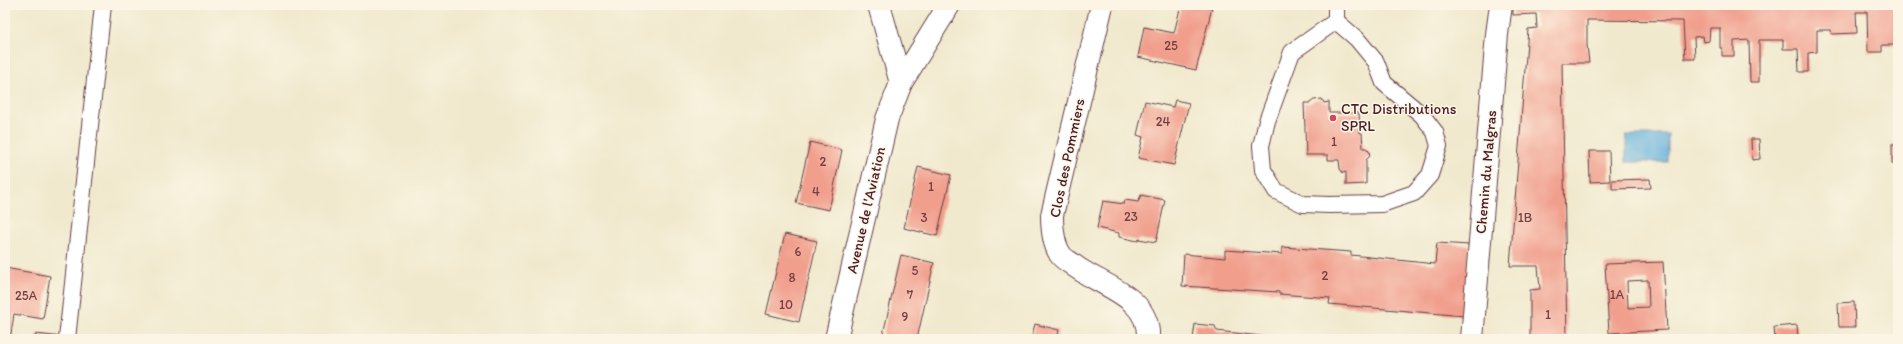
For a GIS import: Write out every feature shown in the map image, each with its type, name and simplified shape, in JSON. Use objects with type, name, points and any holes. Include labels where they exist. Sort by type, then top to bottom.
[{"type":"street","points":[[879,5],[901,83]]},
{"type":"street","name":"Avenue de l'Aviation","points":[[836,339],[887,119],[901,83],[949,5]]},
{"type":"street","name":"Clos des Pommiers","points":[[1102,5],[1052,215],[1052,231],[1060,255],[1080,271],[1123,294],[1141,311],[1149,328],[1148,339]]},
{"type":"street","name":"Chemin du Malgras","points":[[1472,339],[1497,34],[1501,5]]},
{"type":"lane","points":[[67,339],[103,5]]},
{"type":"lane","points":[[1336,13],[1376,62],[1384,83],[1422,115],[1435,132],[1439,146],[1430,174],[1414,193],[1382,204],[1303,204],[1276,191],[1262,170],[1260,146],[1267,121],[1292,52],[1336,13]]},
{"type":"water","points":[[1626,135],[1668,135],[1668,162],[1626,162]]},
{"type":"building","points":[[1181,5],[1199,5],[1212,8],[1196,70],[1138,57],[1144,27],[1174,33]]},
{"type":"building","points":[[1513,5],[1898,5],[1898,40],[1894,40],[1894,45],[1882,45],[1882,52],[1868,52],[1867,12],[1856,12],[1857,33],[1832,34],[1831,30],[1817,30],[1817,52],[1808,53],[1808,72],[1799,72],[1798,49],[1783,49],[1783,40],[1759,40],[1759,82],[1750,82],[1749,40],[1734,41],[1734,56],[1722,56],[1722,48],[1720,48],[1720,28],[1710,28],[1709,41],[1704,42],[1703,36],[1694,37],[1695,59],[1685,59],[1683,21],[1587,20],[1589,63],[1562,63],[1567,339],[1530,339],[1530,290],[1540,289],[1538,266],[1510,266],[1528,29],[1537,28],[1536,14],[1513,15]]},
{"type":"building","points":[[1322,99],[1324,103],[1329,102],[1329,113],[1359,113],[1360,133],[1362,133],[1363,148],[1366,148],[1369,151],[1370,156],[1366,160],[1366,184],[1346,185],[1346,172],[1343,173],[1340,169],[1339,160],[1328,160],[1328,155],[1306,155],[1304,103],[1310,103],[1314,100]]},
{"type":"building","points":[[1175,100],[1189,103],[1174,165],[1138,158],[1143,137],[1137,135],[1145,101],[1173,107]]},
{"type":"building","points":[[1751,139],[1759,139],[1760,159],[1752,160]]},
{"type":"building","points":[[810,142],[842,150],[829,210],[796,203]]},
{"type":"building","points":[[1892,144],[1898,144],[1898,163],[1892,163]]},
{"type":"building","points":[[1589,151],[1609,151],[1610,181],[1590,182]]},
{"type":"building","points":[[918,167],[951,175],[937,236],[904,228]]},
{"type":"building","points":[[1650,179],[1651,188],[1612,189],[1612,180]]},
{"type":"building","points":[[1141,195],[1165,200],[1156,242],[1139,239],[1138,241],[1119,237],[1119,233],[1097,228],[1103,201],[1124,204],[1125,200],[1138,202]]},
{"type":"building","points":[[785,234],[817,241],[799,322],[766,314]]},
{"type":"building","points":[[1437,243],[1469,245],[1464,316],[1329,304],[1330,298],[1279,294],[1279,292],[1182,286],[1184,254],[1225,258],[1225,250],[1282,254],[1282,247],[1351,252],[1351,255],[1435,264]]},
{"type":"building","points":[[901,255],[934,263],[917,339],[882,339]]},
{"type":"building","points":[[1663,262],[1667,330],[1609,333],[1605,264]],"holes":[[[1648,280],[1649,307],[1628,308],[1627,281]]]},
{"type":"building","points":[[5,268],[50,276],[43,319],[14,314],[11,334],[5,333]]},
{"type":"building","points":[[1854,302],[1855,327],[1839,327],[1838,303]]},
{"type":"building","points":[[1035,324],[1059,330],[1057,339],[1031,339]]},
{"type":"building","points":[[1195,324],[1215,326],[1217,331],[1269,337],[1268,339],[1193,339]]},
{"type":"building","points":[[1797,325],[1798,338],[1775,339],[1774,327]]},
{"type":"building","points":[[36,334],[62,337],[62,339],[35,339]]},
{"type":"place","name":"CTC Distributions SPRL","points":[[1333,118]]}]
